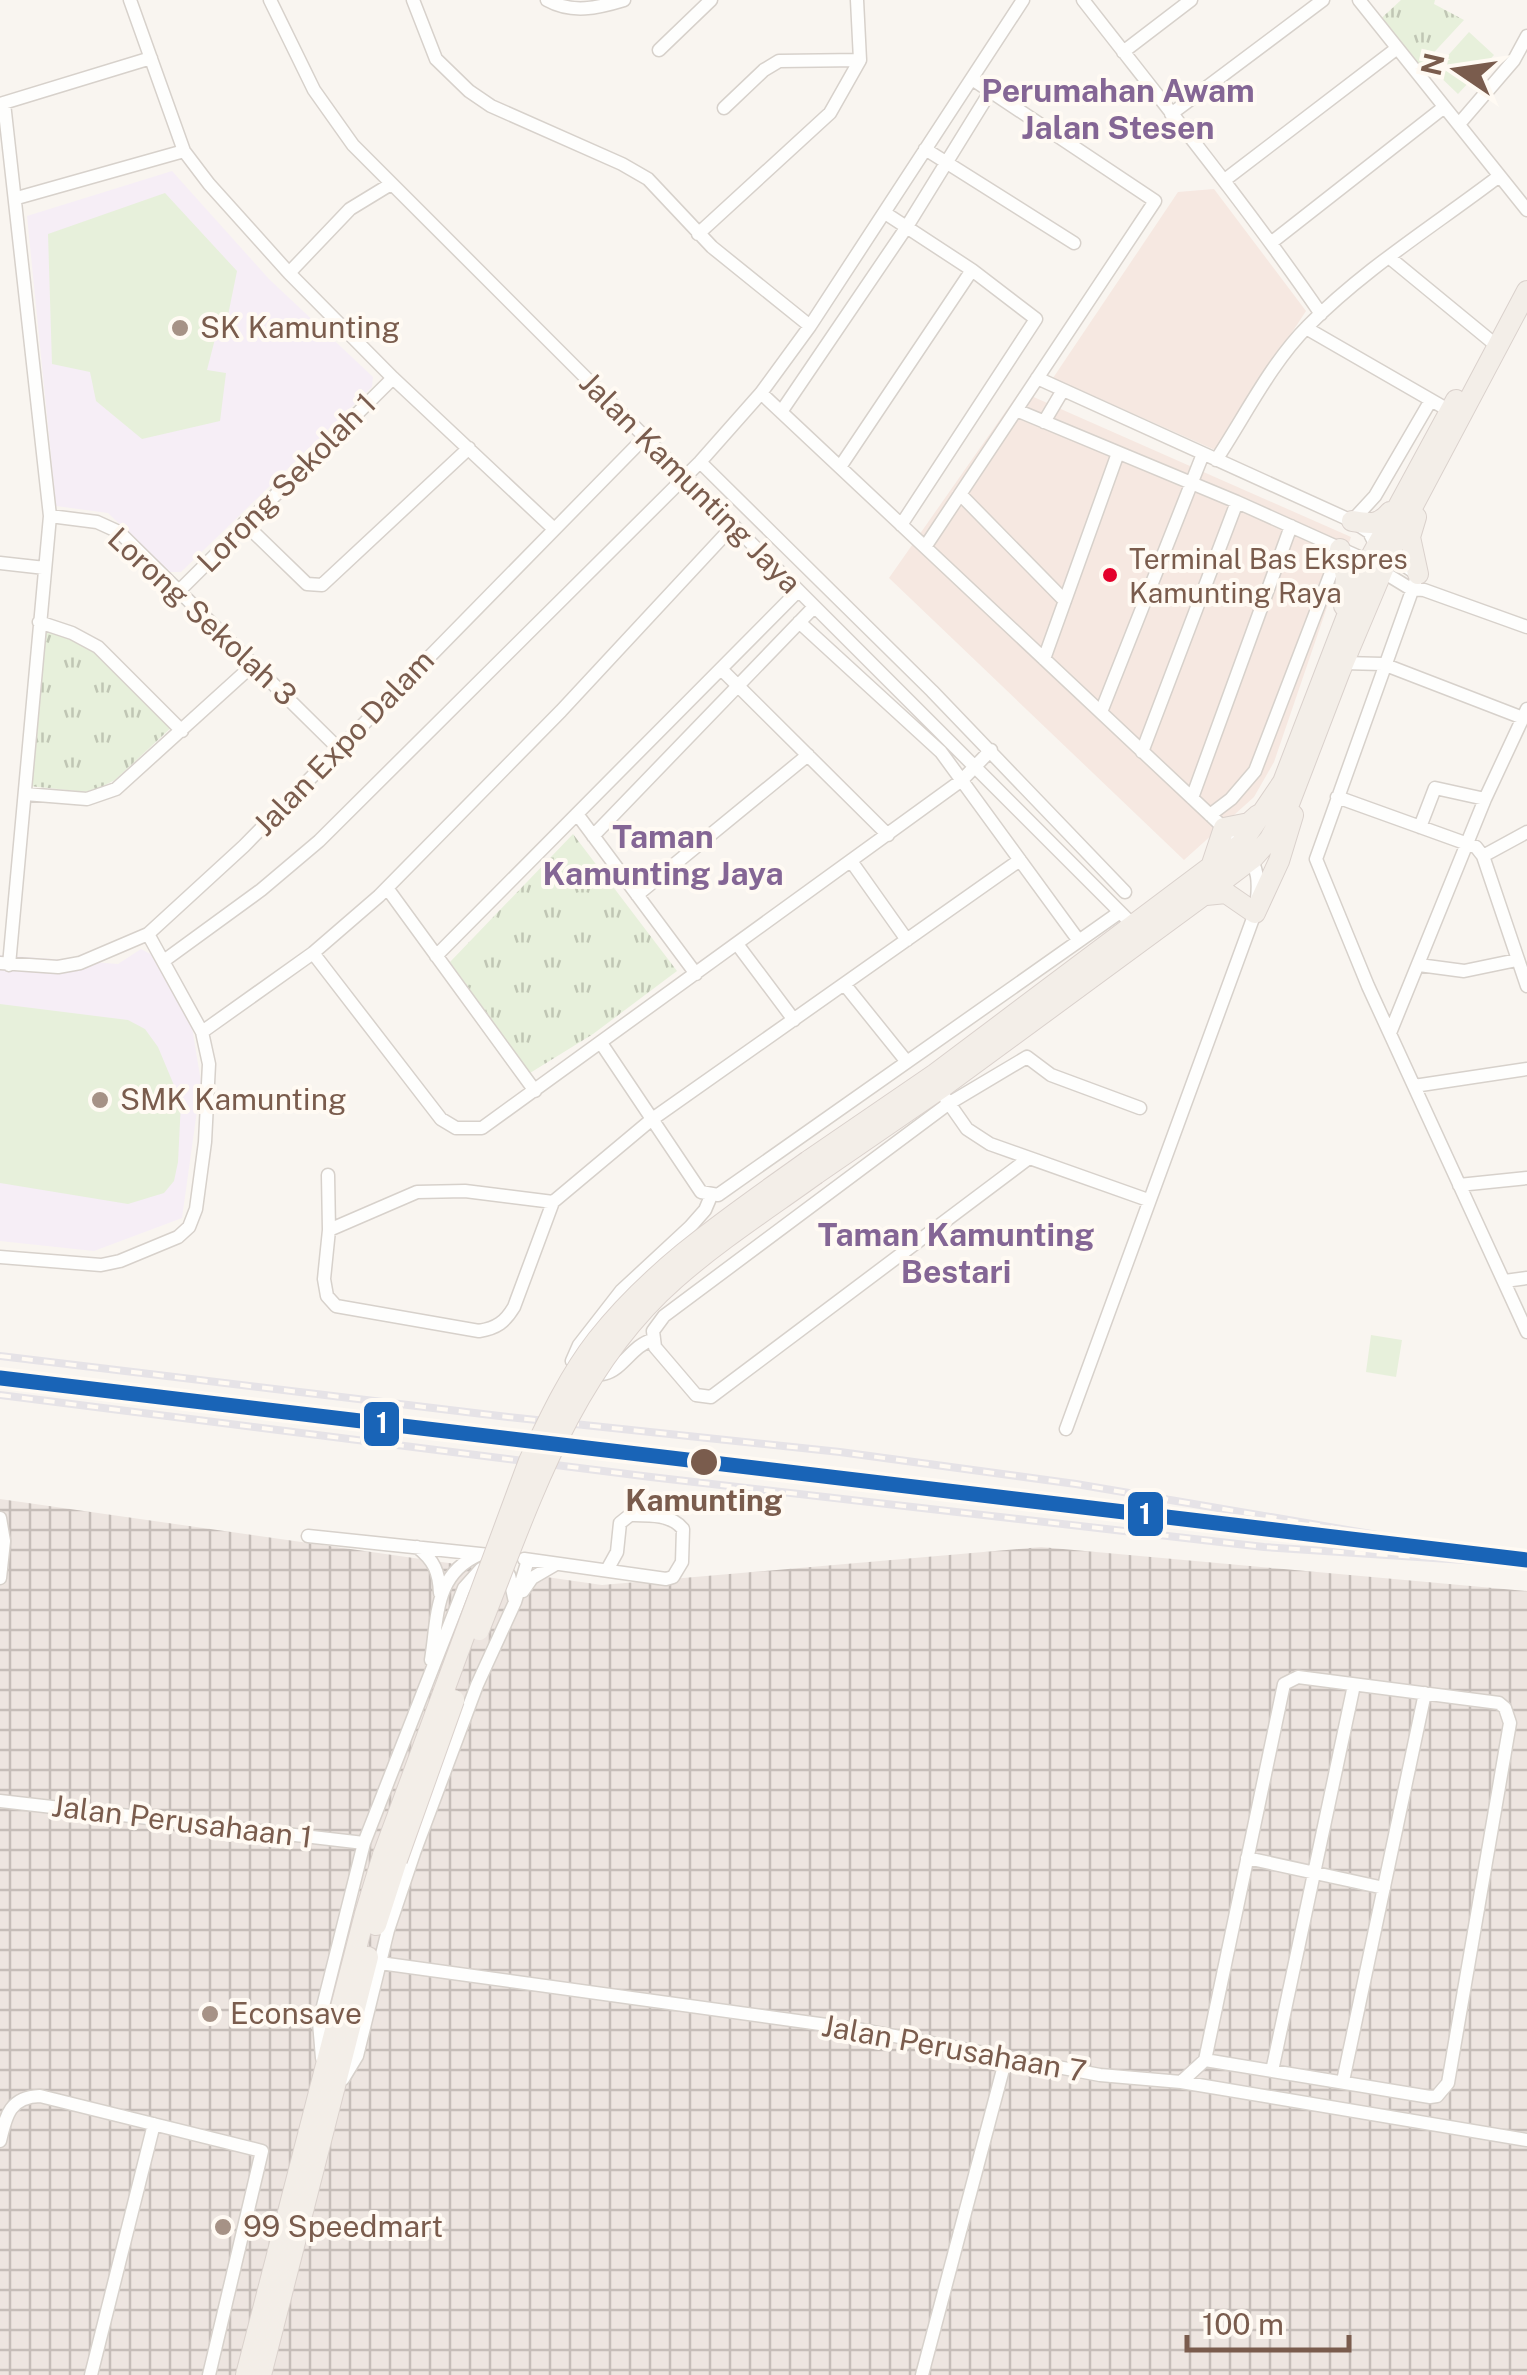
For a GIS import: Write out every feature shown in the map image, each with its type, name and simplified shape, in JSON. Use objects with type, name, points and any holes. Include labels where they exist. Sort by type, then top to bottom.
[{"type":"main road","points":[[246,2375],[324,2070],[390,1857],[542,1472],[573,1405],[634,1320],[675,1278],[812,1167],[1208,870],[1247,851],[1378,559],[1442,455],[1481,374],[1525,301]]},
{"type":"main road","points":[[1204,896],[1281,821],[1343,663],[1400,501],[1460,392],[1481,374]]},
{"type":"main road","points":[[1418,584],[1410,538],[1442,455]]},
{"type":"main road","points":[[1352,521],[1378,523],[1400,501]]},
{"type":"main road","points":[[1321,680],[1343,608],[1346,576],[1340,549]]},
{"type":"main road","points":[[812,1167],[946,1095],[1134,926],[1204,896],[1226,893],[1255,913],[1287,836],[1296,805],[1298,778]]},
{"type":"main road","points":[[1208,870],[1217,856],[1217,822],[1249,822],[1272,802]]},
{"type":"main road","points":[[261,2375],[390,1857]]},
{"type":"street","points":[[130,0],[184,151],[220,197],[394,378],[554,529]]},
{"type":"street","name":"Jalan Kamunting Jaya","points":[[270,0],[332,118],[391,184],[1134,926]]},
{"type":"street","points":[[413,0],[436,59],[469,90],[491,106],[622,164],[648,180],[698,234],[810,326]]},
{"type":"street","points":[[547,0],[577,9],[624,0]]},
{"type":"street","points":[[658,50],[711,0]]},
{"type":"street","points":[[698,234],[830,113],[860,60],[857,0]]},
{"type":"street","points":[[165,960],[262,890],[319,841],[700,462],[810,326],[1024,0]]},
{"type":"street","points":[[1084,0],[1226,179],[1321,314]]},
{"type":"street","points":[[1124,52],[1190,0]]},
{"type":"street","points":[[1172,114],[1323,0]]},
{"type":"street","points":[[1359,0],[1527,210]]},
{"type":"street","points":[[1460,124],[1514,60],[1527,36]]},
{"type":"street","points":[[1226,179],[1396,49]]},
{"type":"street","points":[[4,964],[50,516],[17,198],[2,104],[151,58]]},
{"type":"street","points":[[724,108],[764,70],[780,61],[860,60]]},
{"type":"street","points":[[925,547],[1155,201],[972,79]]},
{"type":"street","points":[[781,412],[906,228],[990,92]]},
{"type":"street","points":[[1272,242],[1442,108]]},
{"type":"street","points":[[925,149],[1074,243]]},
{"type":"street","points":[[17,198],[184,151]]},
{"type":"street","points":[[1101,712],[1190,483],[1306,328],[1390,258],[1498,178]]},
{"type":"street","points":[[289,273],[350,209],[391,184]]},
{"type":"street","points":[[885,213],[972,270],[1036,319],[901,524]]},
{"type":"street","points":[[1390,258],[1497,346]]},
{"type":"street","points":[[840,468],[972,270]]},
{"type":"street","points":[[1306,328],[1450,412]]},
{"type":"street","name":"Lorong Sekolah 1","points":[[181,589],[244,522],[394,378]]},
{"type":"street","points":[[1038,378],[1352,521],[1369,532],[1378,559]]},
{"type":"street","points":[[1044,422],[1063,390]]},
{"type":"street","points":[[760,392],[1247,851],[1259,876],[1255,913],[1066,1428]]},
{"type":"street","points":[[1352,521],[1374,496],[1431,400]]},
{"type":"street","points":[[1016,410],[1340,549],[1378,559],[1418,584],[1527,627]]},
{"type":"street","name":"Jalan Expo Dalam","points":[[4,964],[58,967],[80,963],[148,934],[244,846],[644,437]]},
{"type":"street","points":[[244,522],[307,584],[322,585],[469,448]]},
{"type":"street","points":[[1044,659],[1118,453]]},
{"type":"street","points":[[700,462],[991,750],[1126,892]]},
{"type":"street","points":[[960,494],[1065,601]]},
{"type":"street","points":[[1142,752],[1237,502]]},
{"type":"street","name":"Lorong Sekolah 3","points":[[50,516],[109,526],[181,589],[339,749]]},
{"type":"street","points":[[202,1032],[346,927],[562,711],[734,526]]},
{"type":"street","points":[[1192,798],[1290,526]]},
{"type":"street","points":[[1217,822],[1255,771],[1340,549]]},
{"type":"street","points":[[0,563],[45,568]]},
{"type":"street","points":[[1418,584],[1383,664],[1318,848],[1318,868],[1527,1332]]},
{"type":"street","points":[[436,956],[798,590]]},
{"type":"street","points":[[592,836],[814,607]]},
{"type":"street","points":[[39,622],[98,647],[182,731]]},
{"type":"street","points":[[799,622],[941,752],[1079,941]]},
{"type":"street","points":[[1343,663],[1383,664],[1525,714],[1390,1033]]},
{"type":"street","points":[[24,794],[87,799],[116,789],[254,664]]},
{"type":"street","points":[[721,669],[888,835]]},
{"type":"street","points":[[313,953],[441,1119],[456,1128],[482,1128],[888,835],[962,780],[991,750]]},
{"type":"street","points":[[636,895],[808,755]]},
{"type":"street","points":[[1420,827],[1435,788],[1486,799]]},
{"type":"street","points":[[1337,798],[1476,847],[1483,856],[1527,986]]},
{"type":"street","points":[[577,814],[696,974]]},
{"type":"street","points":[[1483,856],[1527,832]]},
{"type":"street","points":[[328,1175],[324,1279],[327,1296],[336,1306],[479,1331],[494,1328],[506,1321],[514,1307],[553,1202],[651,1120],[1020,860]]},
{"type":"street","points":[[851,861],[907,940]]},
{"type":"street","points":[[387,888],[535,1091]]},
{"type":"street","points":[[601,1043],[702,1192],[711,1196],[729,1189],[1079,941],[1134,926]]},
{"type":"street","points":[[0,1256],[101,1265],[178,1238],[189,1226],[196,1209],[208,1113],[209,1064],[202,1032],[148,934]]},
{"type":"street","points":[[737,944],[794,1020]]},
{"type":"street","points":[[1419,965],[1464,971],[1521,963]]},
{"type":"street","points":[[845,984],[908,1062]]},
{"type":"street","points":[[1028,1158],[710,1397],[696,1395],[652,1340],[653,1331],[664,1316],[946,1095],[1028,1057],[1051,1075],[1140,1108]]},
{"type":"street","points":[[1414,1086],[1527,1069]]},
{"type":"street","points":[[946,1095],[977,1136],[1148,1200]]},
{"type":"street","points":[[1458,1186],[1527,1178]]},
{"type":"street","points":[[328,1230],[418,1192],[465,1191],[553,1202]]},
{"type":"street","points":[[652,1340],[638,1346],[618,1368],[604,1373],[572,1361],[578,1345],[622,1292],[690,1227],[711,1196]]},
{"type":"street","points":[[1505,1281],[1527,1278]]},
{"type":"street","points":[[308,1536],[481,1553],[666,1579],[673,1577],[682,1562],[683,1529],[668,1518],[630,1515],[620,1523],[617,1552],[607,1570]]},
{"type":"street","points":[[0,1518],[4,1542],[0,1578]]},
{"type":"street","points":[[417,1548],[434,1562],[440,1600],[427,1687]]},
{"type":"street","points":[[440,1600],[453,1571],[481,1553]]},
{"type":"street","points":[[516,1602],[528,1560]]},
{"type":"street","points":[[332,2097],[357,2056],[414,1853],[476,1685],[516,1602],[532,1578],[556,1564]]},
{"type":"street","points":[[324,2070],[319,2022],[364,1844],[464,1588],[472,1576],[493,1568],[509,1575],[516,1602]]},
{"type":"street","points":[[1181,2082],[1205,2060],[1284,1684],[1298,1678],[1498,1702],[1510,1723],[1448,2083],[1437,2096],[1430,2097],[1205,2060]]},
{"type":"street","points":[[1272,2071],[1354,1685]]},
{"type":"street","points":[[1343,2081],[1424,1693]]},
{"type":"street","name":"Jalan Perusahaan 1","points":[[0,1801],[364,1844]]},
{"type":"street","points":[[1247,1858],[1384,1888]]},
{"type":"street","name":"Jalan Perusahaan 7","points":[[380,1963],[878,2032],[1100,2075],[1181,2082],[1527,2140]]},
{"type":"street","points":[[922,2375],[1006,2058]]},
{"type":"street","points":[[0,2141],[9,2110],[27,2096],[53,2098],[262,2152],[209,2375]]},
{"type":"street","points":[[92,2375],[154,2124]]},
{"type":"shaded area","name":"SK Kamunting","points":[[172,171],[269,279],[373,377],[372,387],[181,572],[170,572],[108,513],[56,506],[27,216]]},
{"type":"shaded area","points":[[1214,189],[1306,311],[1215,450],[1053,378],[1178,192]]},
{"type":"shaded area","points":[[1020,391],[1351,537],[1274,762],[1254,797],[1184,860],[889,578]]},
{"type":"shaded area","name":"SMK Kamunting","points":[[141,949],[154,956],[192,1027],[201,1082],[182,1218],[94,1251],[0,1241],[0,955],[118,964]]},
{"type":"shaded area","points":[[0,1499],[602,1585],[1041,1547],[1527,1591],[1527,2375],[0,2375]]},
{"type":"green space","points":[[1401,0],[1435,0],[1434,4],[1464,20],[1413,75],[1374,25]]},
{"type":"green space","points":[[1469,32],[1494,55],[1458,94],[1434,71]]},
{"type":"green space","points":[[165,193],[237,271],[224,335],[216,335],[207,370],[226,373],[220,421],[142,439],[96,401],[90,372],[52,364],[48,234]]},
{"type":"green space","points":[[45,631],[64,636],[99,656],[175,724],[115,780],[87,792],[29,786]]},
{"type":"green space","points":[[573,834],[677,971],[593,1034],[530,1073],[450,962]]},
{"type":"green space","points":[[0,1004],[128,1020],[145,1029],[158,1047],[181,1102],[178,1162],[174,1181],[164,1193],[128,1204],[0,1183]]},
{"type":"green space","points":[[1371,1335],[1402,1340],[1396,1377],[1366,1372]]},
{"type":"railway","points":[[0,1356],[840,1452],[1076,1484],[1377,1535]]},
{"type":"railway","points":[[0,1395],[651,1477],[1264,1547],[1527,1564]]},
{"type":"rail line","name":"1","points":[[0,1378],[1527,1560]]},
{"type":"place","name":"SK Kamunting","points":[[180,328]]},
{"type":"place","name":"Terminal Bas Ekspres Kamunting Raya","points":[[1110,575]]},
{"type":"place","name":"SMK Kamunting","points":[[100,1100]]},
{"type":"place","name":"Kamunting","points":[[704,1462]]},
{"type":"place","name":"Econsave","points":[[210,2014]]},
{"type":"place","name":"99 Speedmart","points":[[223,2227]]},
{"type":"district","name":"Perumahan Awam Jalan Stesen","points":[[1118,110]]},
{"type":"district","name":"Taman Kamunting Jaya","points":[[663,856]]},
{"type":"district","name":"Taman Kamunting Bestari","points":[[956,1254]]}]
